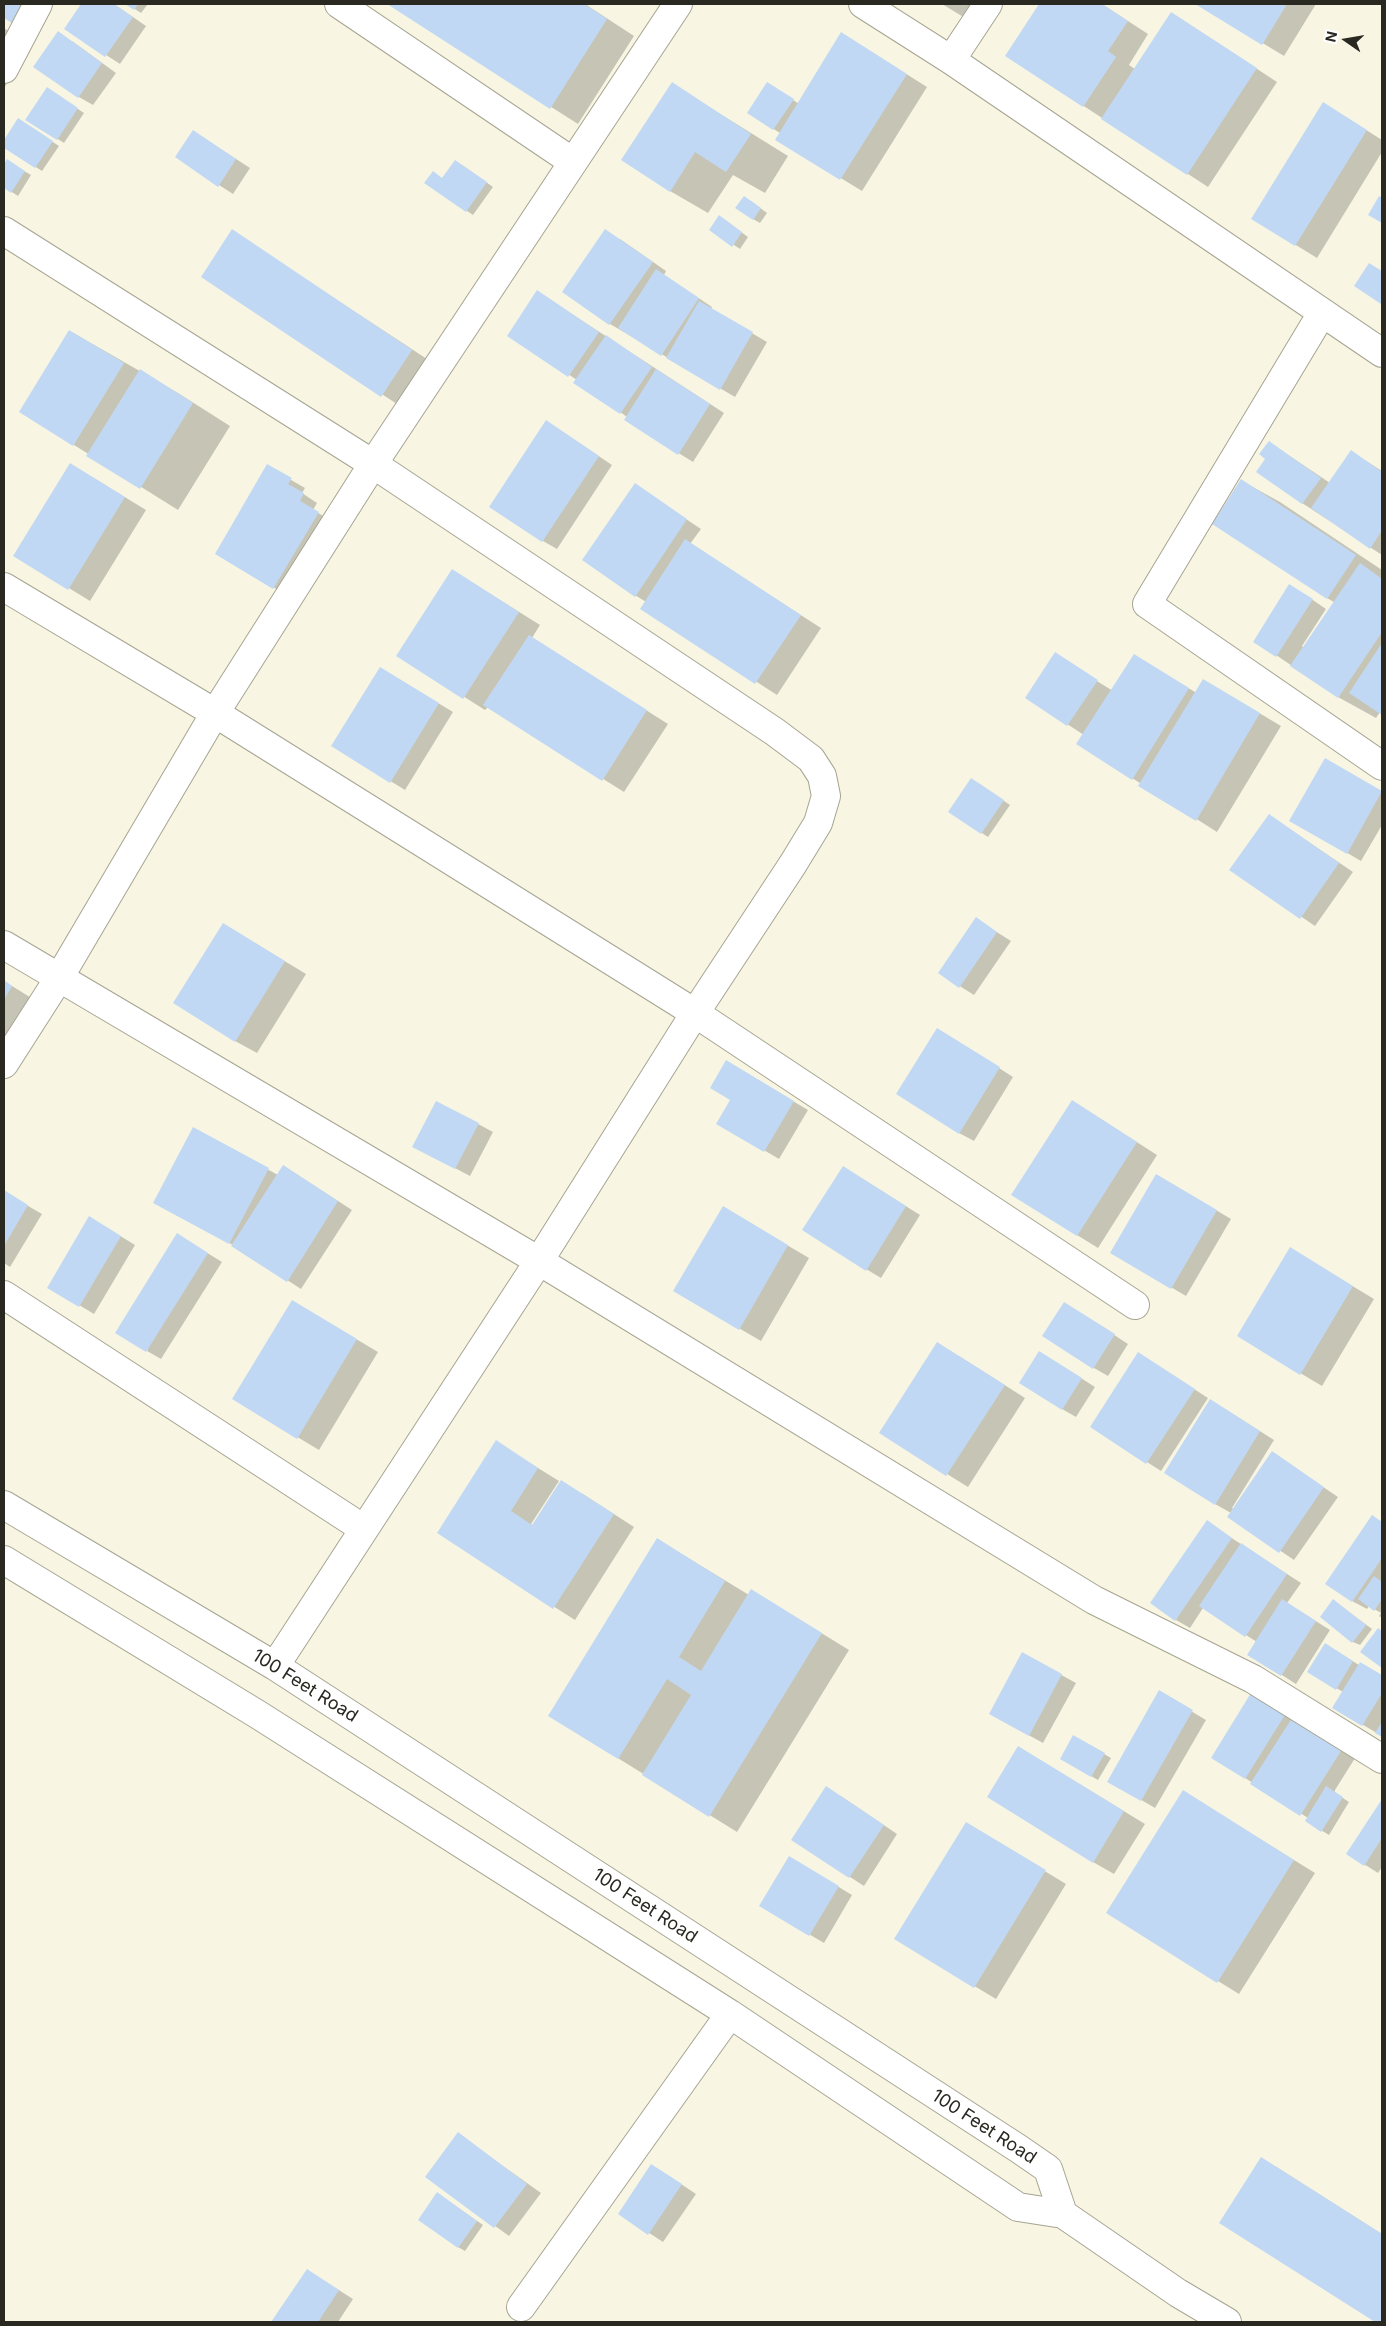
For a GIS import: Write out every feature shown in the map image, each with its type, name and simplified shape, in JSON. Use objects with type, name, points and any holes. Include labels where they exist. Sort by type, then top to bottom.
[{"type":"street","points":[[4,70],[38,4]]},
{"type":"street","points":[[340,4],[574,162]]},
{"type":"street","points":[[4,1064],[59,978],[216,714],[374,464],[678,4]]},
{"type":"street","points":[[862,4],[951,60],[1382,353]]},
{"type":"street","points":[[951,60],[988,4]]},
{"type":"street","points":[[4,232],[374,464],[775,732],[810,759],[822,776],[826,796],[818,823],[538,1261],[274,1666]]},
{"type":"street","points":[[1322,313],[1146,604],[1382,766]]},
{"type":"street","points":[[4,587],[216,714],[695,1013],[1136,1305]]},
{"type":"street","points":[[4,945],[538,1261],[1094,1600],[1253,1679],[1382,1759]]},
{"type":"street","points":[[4,1295],[364,1529]]},
{"type":"street","name":"100 Feet Road","points":[[4,1505],[274,1666],[1048,2169],[1063,2214]]},
{"type":"street","points":[[4,1560],[282,1730],[730,2014],[1018,2207],[1063,2214],[1178,2293],[1228,2322]]},
{"type":"street","points":[[521,2307],[730,2014]]},
{"type":"building","points":[[4,4],[34,4],[18,27],[4,18]]},
{"type":"building","points":[[81,4],[114,4],[133,17],[105,57],[64,29]]},
{"type":"building","points":[[125,4],[138,4],[134,10]]},
{"type":"building","points":[[387,4],[584,4],[607,19],[550,109]]},
{"type":"building","points":[[1039,4],[1102,4],[1128,21],[1108,51],[1116,57],[1083,107],[1005,56]]},
{"type":"building","points":[[1195,4],[1287,4],[1262,45]]},
{"type":"building","points":[[1171,12],[1257,68],[1187,175],[1101,119]]},
{"type":"building","points":[[58,31],[102,63],[78,98],[33,67]]},
{"type":"building","points":[[841,32],[907,74],[840,180],[775,140]]},
{"type":"building","points":[[672,82],[751,134],[726,172],[695,152],[670,192],[621,160]]},
{"type":"building","points":[[767,82],[794,99],[773,130],[747,113]]},
{"type":"building","points":[[47,87],[78,108],[57,140],[25,120]]},
{"type":"building","points":[[1323,102],[1367,130],[1295,246],[1251,219]]},
{"type":"building","points":[[18,118],[53,141],[35,168],[4,148],[4,140]]},
{"type":"building","points":[[193,130],[236,159],[218,187],[175,157]]},
{"type":"building","points":[[7,159],[25,171],[11,193],[4,188],[4,164]]},
{"type":"building","points":[[455,160],[487,182],[466,212],[424,183],[433,171],[442,178]]},
{"type":"building","points":[[744,196],[761,208],[753,220],[735,208]]},
{"type":"building","points":[[1379,196],[1382,198],[1382,223],[1368,215]]},
{"type":"building","points":[[719,215],[742,232],[732,247],[709,230]]},
{"type":"building","points":[[232,229],[412,350],[381,397],[201,277]]},
{"type":"building","points":[[605,229],[653,262],[609,325],[562,292]]},
{"type":"building","points":[[1369,263],[1382,271],[1381,304],[1354,286]]},
{"type":"building","points":[[656,269],[699,298],[661,356],[618,328]]},
{"type":"building","points":[[537,290],[599,332],[568,377],[507,336]]},
{"type":"building","points":[[699,301],[753,332],[720,390],[666,358]]},
{"type":"building","points":[[69,330],[124,363],[73,446],[19,412]]},
{"type":"building","points":[[606,335],[652,367],[620,414],[573,383]]},
{"type":"building","points":[[140,369],[193,403],[140,489],[86,456]]},
{"type":"building","points":[[656,369],[710,404],[678,455],[624,420]]},
{"type":"building","points":[[546,420],[599,456],[542,542],[489,507]]},
{"type":"building","points":[[1269,441],[1321,478],[1302,504],[1256,472],[1265,459],[1259,454]]},
{"type":"building","points":[[1351,450],[1382,472],[1382,530],[1370,549],[1311,508]]},
{"type":"building","points":[[70,463],[125,497],[68,590],[13,556]]},
{"type":"building","points":[[267,464],[292,478],[288,484],[304,493],[300,501],[319,512],[273,589],[215,554]]},
{"type":"building","points":[[1241,479],[1356,555],[1327,599],[1212,524]]},
{"type":"building","points":[[635,483],[687,519],[635,597],[582,560]]},
{"type":"building","points":[[685,539],[801,615],[755,684],[640,609]]},
{"type":"building","points":[[1360,563],[1382,579],[1382,632],[1338,698],[1290,666]]},
{"type":"building","points":[[452,569],[519,612],[463,699],[396,656]]},
{"type":"building","points":[[1289,584],[1313,599],[1276,657],[1253,642]]},
{"type":"building","points":[[529,635],[647,710],[602,781],[483,705]]},
{"type":"building","points":[[1382,643],[1382,715],[1349,693]]},
{"type":"building","points":[[1055,652],[1098,680],[1067,726],[1025,698]]},
{"type":"building","points":[[1134,654],[1189,688],[1132,780],[1076,744]]},
{"type":"building","points":[[380,667],[439,703],[390,783],[331,746]]},
{"type":"building","points":[[1203,679],[1260,713],[1196,821],[1138,786]]},
{"type":"building","points":[[1325,758],[1382,791],[1347,854],[1289,821]]},
{"type":"building","points":[[971,778],[1004,800],[981,834],[948,812]]},
{"type":"building","points":[[1269,814],[1339,863],[1300,919],[1229,870]]},
{"type":"building","points":[[976,917],[997,932],[959,988],[938,973]]},
{"type":"building","points":[[223,923],[285,961],[235,1042],[173,1003]]},
{"type":"building","points":[[4,980],[12,986],[4,1000]]},
{"type":"building","points":[[937,1028],[1000,1067],[959,1134],[896,1094]]},
{"type":"building","points":[[726,1060],[794,1101],[764,1152],[716,1124],[730,1100],[710,1088]]},
{"type":"building","points":[[1072,1100],[1137,1142],[1077,1236],[1011,1195]]},
{"type":"building","points":[[436,1101],[479,1123],[455,1169],[412,1147]]},
{"type":"building","points":[[193,1127],[269,1168],[229,1244],[153,1203]]},
{"type":"building","points":[[283,1165],[338,1201],[287,1282],[231,1246]]},
{"type":"building","points":[[843,1166],[906,1206],[866,1271],[802,1230]]},
{"type":"building","points":[[1156,1174],[1217,1210],[1171,1289],[1110,1253]]},
{"type":"building","points":[[4,1190],[28,1205],[4,1246]]},
{"type":"building","points":[[723,1206],[788,1245],[739,1330],[673,1291]]},
{"type":"building","points":[[89,1216],[121,1236],[79,1307],[47,1288]]},
{"type":"building","points":[[177,1233],[208,1253],[146,1352],[115,1333]]},
{"type":"building","points":[[1290,1247],[1353,1286],[1300,1375],[1237,1336]]},
{"type":"building","points":[[292,1300],[357,1339],[297,1439],[232,1399]]},
{"type":"building","points":[[1064,1302],[1115,1334],[1093,1369],[1042,1336]]},
{"type":"building","points":[[937,1342],[1005,1385],[946,1476],[879,1433]]},
{"type":"building","points":[[1039,1351],[1082,1378],[1062,1410],[1019,1383]]},
{"type":"building","points":[[1138,1352],[1195,1389],[1146,1464],[1090,1427]]},
{"type":"building","points":[[1210,1399],[1260,1431],[1215,1505],[1164,1473]]},
{"type":"building","points":[[496,1440],[538,1468],[511,1511],[532,1525],[561,1480],[614,1514],[553,1609],[437,1533]]},
{"type":"building","points":[[1272,1451],[1324,1487],[1279,1553],[1227,1517]]},
{"type":"building","points":[[1372,1515],[1382,1522],[1382,1558],[1352,1602],[1325,1584]]},
{"type":"building","points":[[1207,1520],[1232,1538],[1175,1621],[1150,1603]]},
{"type":"building","points":[[657,1538],[725,1581],[679,1657],[701,1671],[751,1589],[822,1633],[709,1817],[642,1775],[691,1695],[667,1679],[618,1759],[548,1716]]},
{"type":"building","points":[[1241,1543],[1287,1574],[1245,1637],[1199,1606]]},
{"type":"building","points":[[1374,1576],[1382,1582],[1382,1599],[1374,1611],[1358,1599]]},
{"type":"building","points":[[1282,1599],[1316,1621],[1281,1676],[1247,1655]]},
{"type":"building","points":[[1333,1599],[1366,1625],[1352,1643],[1320,1617]]},
{"type":"building","points":[[1378,1628],[1382,1631],[1382,1668],[1360,1652]]},
{"type":"building","points":[[1325,1643],[1353,1661],[1336,1690],[1307,1672]]},
{"type":"building","points":[[1022,1652],[1062,1674],[1029,1736],[989,1714]]},
{"type":"building","points":[[1360,1662],[1382,1675],[1382,1693],[1362,1726],[1332,1708]]},
{"type":"building","points":[[1254,1688],[1288,1710],[1245,1779],[1211,1758]]},
{"type":"building","points":[[1159,1690],[1193,1710],[1141,1801],[1107,1782]]},
{"type":"building","points":[[1294,1715],[1344,1746],[1300,1816],[1250,1784]]},
{"type":"building","points":[[1382,1722],[1382,1737],[1375,1733]]},
{"type":"building","points":[[1073,1735],[1105,1753],[1091,1777],[1060,1759]]},
{"type":"building","points":[[1018,1746],[1124,1811],[1093,1863],[987,1797]]},
{"type":"building","points":[[826,1786],[884,1825],[849,1878],[791,1840]]},
{"type":"building","points":[[1326,1786],[1343,1797],[1321,1832],[1305,1821]]},
{"type":"building","points":[[1183,1790],[1294,1860],[1217,1983],[1106,1913]]},
{"type":"building","points":[[1382,1799],[1382,1838],[1364,1866],[1346,1854]]},
{"type":"building","points":[[966,1822],[1046,1870],[974,1988],[894,1939]]},
{"type":"building","points":[[789,1856],[839,1886],[809,1936],[759,1906]]},
{"type":"building","points":[[458,2132],[527,2184],[494,2228],[425,2177]]},
{"type":"building","points":[[1261,2157],[1382,2234],[1382,2322],[1375,2322],[1219,2223]]},
{"type":"building","points":[[651,2164],[682,2184],[648,2235],[618,2214]]},
{"type":"building","points":[[437,2192],[477,2221],[458,2248],[418,2220]]},
{"type":"building","points":[[307,2269],[339,2290],[318,2322],[271,2322]]}]
